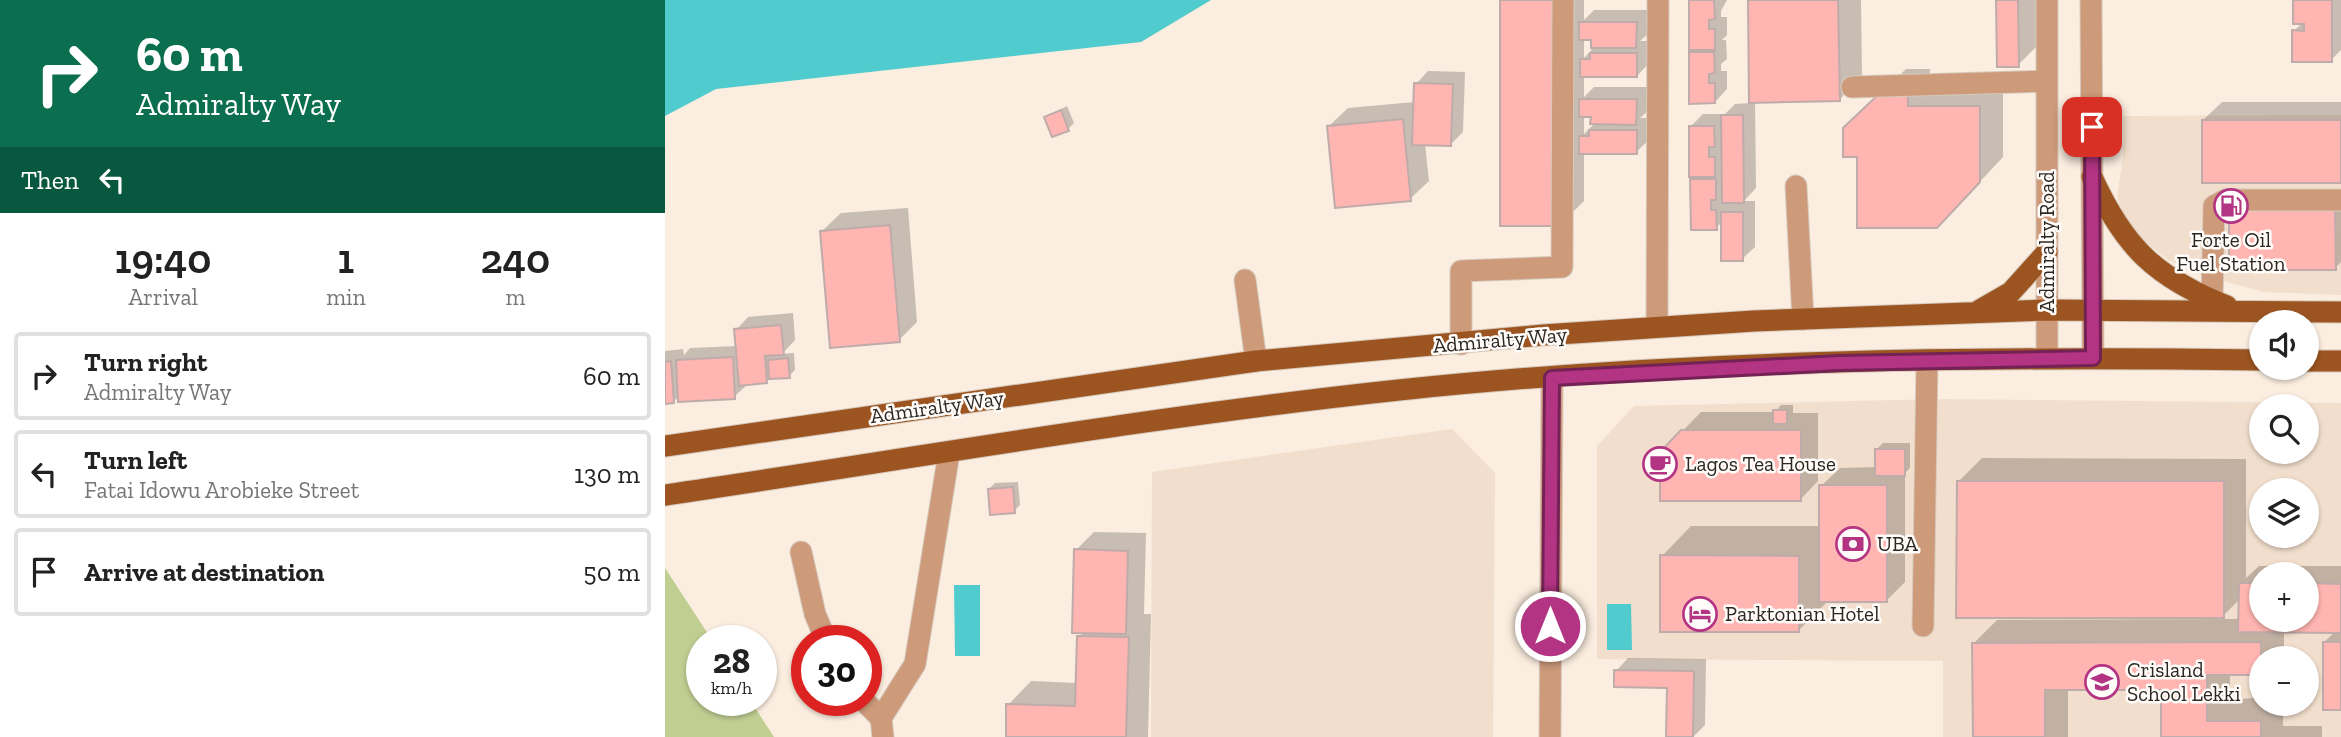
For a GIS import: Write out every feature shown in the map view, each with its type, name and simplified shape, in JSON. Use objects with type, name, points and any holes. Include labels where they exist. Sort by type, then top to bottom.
[{"type":"main road","points":[[2092,177],[2107,210],[2135,250],[2187,290],[2239,311]]},
{"type":"main road","points":[[1975,313],[2011,292],[2047,252]]},
{"type":"main road","name":"Admiralty Way","points":[[665,446],[1256,361],[1657,326],[2093,309],[2341,312]]},
{"type":"main road","name":"Admiralty Way","points":[[665,495],[1273,404],[1404,389],[1552,378],[1839,363],[2047,358],[2249,360]]},
{"type":"main road","points":[[2319,361],[2341,361]]},
{"type":"street","points":[[1461,344],[1461,271],[1562,267],[1563,0]]},
{"type":"street","points":[[1657,326],[1658,0]]},
{"type":"street","name":"Admiralty Road","points":[[2047,0],[2047,358]]},
{"type":"street","points":[[2091,0],[2093,358]]},
{"type":"street","points":[[1852,87],[2047,81]]},
{"type":"street","points":[[1796,186],[1803,319]]},
{"type":"street","points":[[2212,300],[2214,206],[2217,202],[2341,200]]},
{"type":"street","points":[[1245,280],[1256,361]]},
{"type":"street","points":[[1923,626],[1927,362]]},
{"type":"street","points":[[1550,737],[1552,378]]},
{"type":"street","points":[[882,728],[915,664],[949,453]]},
{"type":"street","points":[[801,552],[820,625]]},
{"type":"shaded area","name":"Forte Oil Fuel Station","points":[[2341,115],[2341,295],[2264,292],[2201,275],[2168,260],[2143,240],[2124,216],[2117,196],[2123,158],[2123,116]]},
{"type":"shaded area","points":[[1942,399],[2249,402],[2249,464],[2319,464],[2319,403],[2341,403],[2341,737],[1943,737],[1943,661],[1597,659],[1597,446],[1634,406]]},
{"type":"shaded area","points":[[1452,429],[1495,473],[1493,737],[1151,737],[1152,472]]},
{"type":"green space","points":[[665,568],[702,625],[686,625],[686,716],[760,716],[774,737],[665,737]]},
{"type":"water","points":[[665,0],[1211,0],[1141,42],[716,89],[665,116]]},
{"type":"water","points":[[954,585],[980,585],[980,656],[955,656]]},
{"type":"water","points":[[1607,604],[1631,604],[1632,650],[1607,650]]},
{"type":"building","points":[[1500,0],[1561,0],[1561,226],[1500,226]]},
{"type":"building","points":[[1689,0],[1714,0],[1715,19],[1709,20],[1709,29],[1715,29],[1715,50],[1689,50]]},
{"type":"building","points":[[1748,0],[1838,0],[1840,101],[1749,103]]},
{"type":"building","points":[[1996,0],[2018,0],[2019,67],[1997,67]]},
{"type":"building","points":[[2293,0],[2332,0],[2332,62],[2292,62],[2292,30],[2304,31],[2304,24],[2293,24]]},
{"type":"building","points":[[1579,22],[1637,22],[1636,48],[1591,48],[1591,40],[1579,40]]},
{"type":"building","points":[[1689,52],[1714,52],[1715,73],[1709,74],[1709,83],[1715,83],[1715,103],[1689,104]]},
{"type":"building","points":[[1590,53],[1637,53],[1637,77],[1580,77],[1580,59],[1590,59]]},
{"type":"building","points":[[1414,83],[1453,84],[1451,146],[1412,145]]},
{"type":"building","points":[[1881,92],[1908,92],[1908,106],[1980,106],[1980,182],[1937,228],[1857,228],[1857,157],[1843,157],[1843,128]]},
{"type":"building","points":[[1579,99],[1637,99],[1636,125],[1590,124],[1591,117],[1579,117]]},
{"type":"building","points":[[1061,110],[1069,131],[1052,137],[1044,117]]},
{"type":"building","points":[[1721,115],[1743,115],[1744,203],[1722,203]]},
{"type":"building","points":[[1403,119],[1411,201],[1335,208],[1327,126]]},
{"type":"building","points":[[2202,120],[2341,120],[2341,183],[2202,183]]},
{"type":"building","points":[[1689,126],[1714,126],[1715,147],[1709,147],[1709,157],[1715,157],[1715,177],[1689,177]]},
{"type":"building","points":[[1589,130],[1637,130],[1637,154],[1579,154],[1579,136],[1589,136]]},
{"type":"building","points":[[1690,179],[1716,179],[1716,200],[1711,200],[1711,210],[1716,210],[1717,230],[1691,230]]},
{"type":"building","points":[[2229,207],[2335,207],[2336,270],[2229,270]]},
{"type":"building","points":[[1721,212],[1743,212],[1743,261],[1721,261]]},
{"type":"building","points":[[890,225],[900,342],[830,348],[820,231]]},
{"type":"building","points":[[781,325],[784,355],[765,356],[767,383],[739,386],[734,329]]},
{"type":"building","points":[[733,357],[735,399],[678,402],[676,360]]},
{"type":"building","points":[[788,358],[790,378],[769,379],[768,360]]},
{"type":"building","points":[[671,361],[674,403],[665,404],[665,362]]},
{"type":"building","points":[[1773,410],[1787,410],[1787,424],[1773,424]]},
{"type":"building","points":[[1681,430],[1801,430],[1801,501],[1660,501],[1660,452]]},
{"type":"building","points":[[1875,449],[1905,449],[1905,476],[1875,476]]},
{"type":"building","points":[[1957,481],[2224,481],[2224,618],[1956,618]]},
{"type":"building","name":"UBA","points":[[1819,485],[1887,485],[1887,602],[1819,602]]},
{"type":"building","points":[[1013,487],[1015,513],[990,515],[988,489]]},
{"type":"building","points":[[1074,549],[1128,551],[1126,634],[1072,633]]},
{"type":"building","points":[[1660,555],[1799,556],[1799,632],[1660,632]]},
{"type":"building","points":[[2239,583],[2249,583],[2249,632],[2319,632],[2319,583],[2341,584],[2341,633],[2238,632]]},
{"type":"building","points":[[1077,636],[1129,637],[1126,737],[1006,737],[1006,704],[1075,706]]},
{"type":"building","points":[[2261,642],[2261,646],[2249,646],[2249,675],[2207,675],[2207,721],[2261,721],[2261,737],[2161,737],[2161,690],[2045,690],[2045,737],[1973,737],[1972,643]]},
{"type":"building","points":[[2323,642],[2341,642],[2341,710],[2323,710]]},
{"type":"building","points":[[1614,670],[1694,671],[1693,737],[1666,737],[1667,688],[1614,687]]},
{"type":"place","name":"Forte Oil Fuel Station","points":[[2231,206]]},
{"type":"place","name":"Lagos Tea House","points":[[1660,464]]},
{"type":"place","name":"UBA","points":[[1853,544]]},
{"type":"place","name":"Parktonian Hotel","points":[[1700,614]]},
{"type":"place","name":"Crisland School Lekki","points":[[2102,682]]},
{"type":"route","points":[[1550,626],[1552,378],[1839,363],[2093,358],[2092,127]]}]
